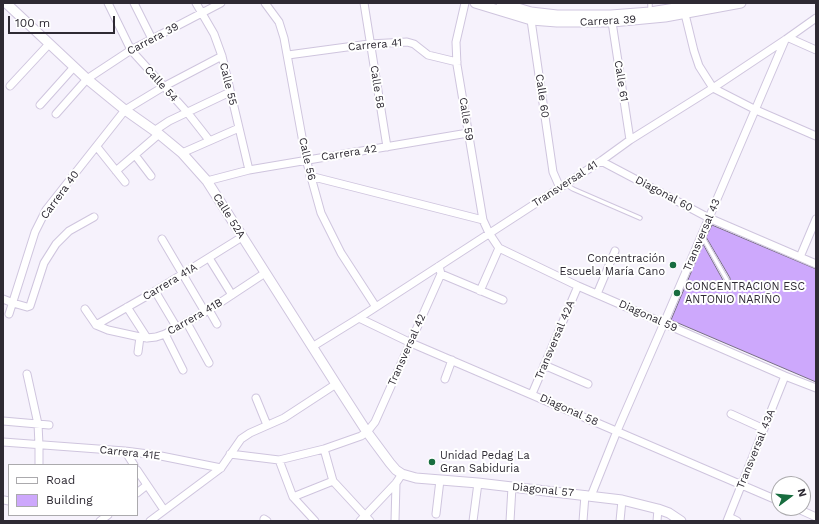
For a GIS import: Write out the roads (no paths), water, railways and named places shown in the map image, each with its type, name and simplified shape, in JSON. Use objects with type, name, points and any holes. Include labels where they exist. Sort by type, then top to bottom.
[{"type":"street","name":"Calle 52A","points":[[6,3],[87,79],[125,110],[182,152],[207,181],[367,432],[390,463],[402,474]]},
{"type":"street","name":"Calle 54","points":[[108,3],[130,50],[187,112],[209,140]]},
{"type":"street","points":[[134,3],[152,39]]},
{"type":"street","name":"Calle 55","points":[[196,3],[214,34],[222,56],[249,170]]},
{"type":"street","name":"Carrera 39","points":[[87,79],[130,50],[202,14],[220,3]]},
{"type":"street","name":"Calle 56","points":[[265,3],[279,22],[288,55],[306,159],[322,213],[341,253],[376,307]]},
{"type":"street","name":"Calle 58","points":[[364,3],[369,44],[386,146]]},
{"type":"street","name":"Calle 59","points":[[465,3],[456,42],[457,62],[483,220],[489,233]]},
{"type":"street","name":"Carrera 39","points":[[476,3],[544,14],[565,15],[611,15],[650,7],[684,10],[707,3]]},
{"type":"street","name":"Carrera 39","points":[[501,3],[557,22],[612,22],[684,10],[742,3]]},
{"type":"street","points":[[684,10],[694,51],[700,66],[713,88],[756,110],[816,136]]},
{"type":"street","name":"Calle 60","points":[[531,12],[553,172],[562,186]]},
{"type":"street","name":"Transversal 41","points":[[312,347],[601,161],[630,140],[713,88],[816,18]]},
{"type":"street","name":"Calle 61","points":[[612,22],[630,140]]},
{"type":"street","points":[[787,39],[816,50]]},
{"type":"street","name":"Transversal 43","points":[[583,521],[588,496],[787,39]]},
{"type":"street","name":"Carrera 41","points":[[288,55],[369,44],[407,42],[414,44],[428,55],[457,62]]},
{"type":"street","points":[[10,86],[49,44]]},
{"type":"street","points":[[125,110],[163,87],[222,56]]},
{"type":"street","points":[[40,105],[74,67]]},
{"type":"street","points":[[56,114],[87,79]]},
{"type":"street","points":[[116,171],[157,133],[187,112],[230,92]]},
{"type":"street","name":"Carrera 40","points":[[9,314],[35,232],[46,210],[125,110]]},
{"type":"street","points":[[182,152],[239,128]]},
{"type":"street","name":"Carrera 42","points":[[207,181],[249,170],[306,159],[468,133]]},
{"type":"street","points":[[97,147],[125,182]]},
{"type":"street","points":[[135,155],[152,176]]},
{"type":"street","name":"Diagonal 60","points":[[601,161],[709,218],[816,264]]},
{"type":"street","points":[[310,176],[483,220]]},
{"type":"street","points":[[3,299],[27,307],[31,306],[44,263],[52,250],[64,236],[94,217]]},
{"type":"street","points":[[800,257],[816,219]]},
{"type":"street","points":[[480,290],[499,248],[489,233]]},
{"type":"street","name":"Carrera 41A","points":[[96,325],[155,291],[242,237]]},
{"type":"street","points":[[162,239],[182,274],[217,324]]},
{"type":"street","name":"Diagonal 59","points":[[499,248],[578,286],[816,388]]},
{"type":"street","points":[[597,294],[615,251]]},
{"type":"street","points":[[209,258],[232,295]]},
{"type":"street","points":[[439,266],[441,274],[503,300]]},
{"type":"street","name":"Carrera 41B","points":[[96,325],[108,330],[144,338],[165,334],[207,311],[265,273]]},
{"type":"street","name":"Transversal 42","points":[[367,432],[375,422],[441,274]]},
{"type":"street","name":"Transversal 42A","points":[[532,394],[578,286]]},
{"type":"street","points":[[155,291],[177,328]]},
{"type":"street","points":[[127,307],[144,338],[138,352]]},
{"type":"street","points":[[85,309],[96,325]]},
{"type":"street","name":"Diagonal 58","points":[[359,318],[410,343],[771,497]]},
{"type":"street","points":[[187,322],[209,363]]},
{"type":"street","points":[[165,334],[184,370]]},
{"type":"street","points":[[445,379],[452,360]]},
{"type":"street","points":[[544,366],[588,384]]},
{"type":"street","points":[[27,374],[38,424],[38,464]]},
{"type":"street","name":"Transversal 43A","points":[[728,519],[786,376]]},
{"type":"street","points":[[153,520],[164,510],[221,468],[241,439],[250,432],[284,418],[336,384]]},
{"type":"street","points":[[256,398],[267,425]]},
{"type":"street","points":[[731,414],[764,429]]},
{"type":"street","points":[[3,421],[49,425]]},
{"type":"street","points":[[230,454],[279,460],[324,449],[361,436],[367,432]]},
{"type":"street","name":"Carrera 41E","points":[[3,442],[125,451],[156,455],[221,468]]},
{"type":"street","points":[[324,449],[334,481],[365,519],[402,474]]},
{"type":"street","points":[[125,451],[133,464]]},
{"type":"street","points":[[279,460],[293,497],[315,521]]},
{"type":"street","points":[[138,472],[146,486],[164,510]]},
{"type":"street","name":"Diagonal 57","points":[[402,474],[416,478],[478,483],[622,500],[658,509],[669,513],[681,521]]},
{"type":"street","points":[[436,514],[440,480]]},
{"type":"street","points":[[293,497],[334,481]]},
{"type":"street","points":[[395,521],[396,483]]},
{"type":"street","points":[[473,521],[478,483]]},
{"type":"street","points":[[138,486],[146,486]]},
{"type":"street","points":[[138,492],[146,486]]},
{"type":"street","points":[[510,521],[512,487]]},
{"type":"street","points":[[620,521],[622,500]]},
{"type":"street","points":[[657,521],[658,509]]},
{"type":"street","points":[[728,519],[737,521]]},
{"type":"lane","points":[[562,186],[573,189],[640,218]]},
{"type":"lane","points":[[701,236],[727,280]]},
{"type":"place","name":"Concentración Escuela María Cano","points":[[673,265]]},
{"type":"place","name":"CONCENTRACION ESC ANTONIO NARIÑO","points":[[677,293]]},
{"type":"place","name":"Unidad Pedag La Gran Sabiduria","points":[[432,462]]}]
